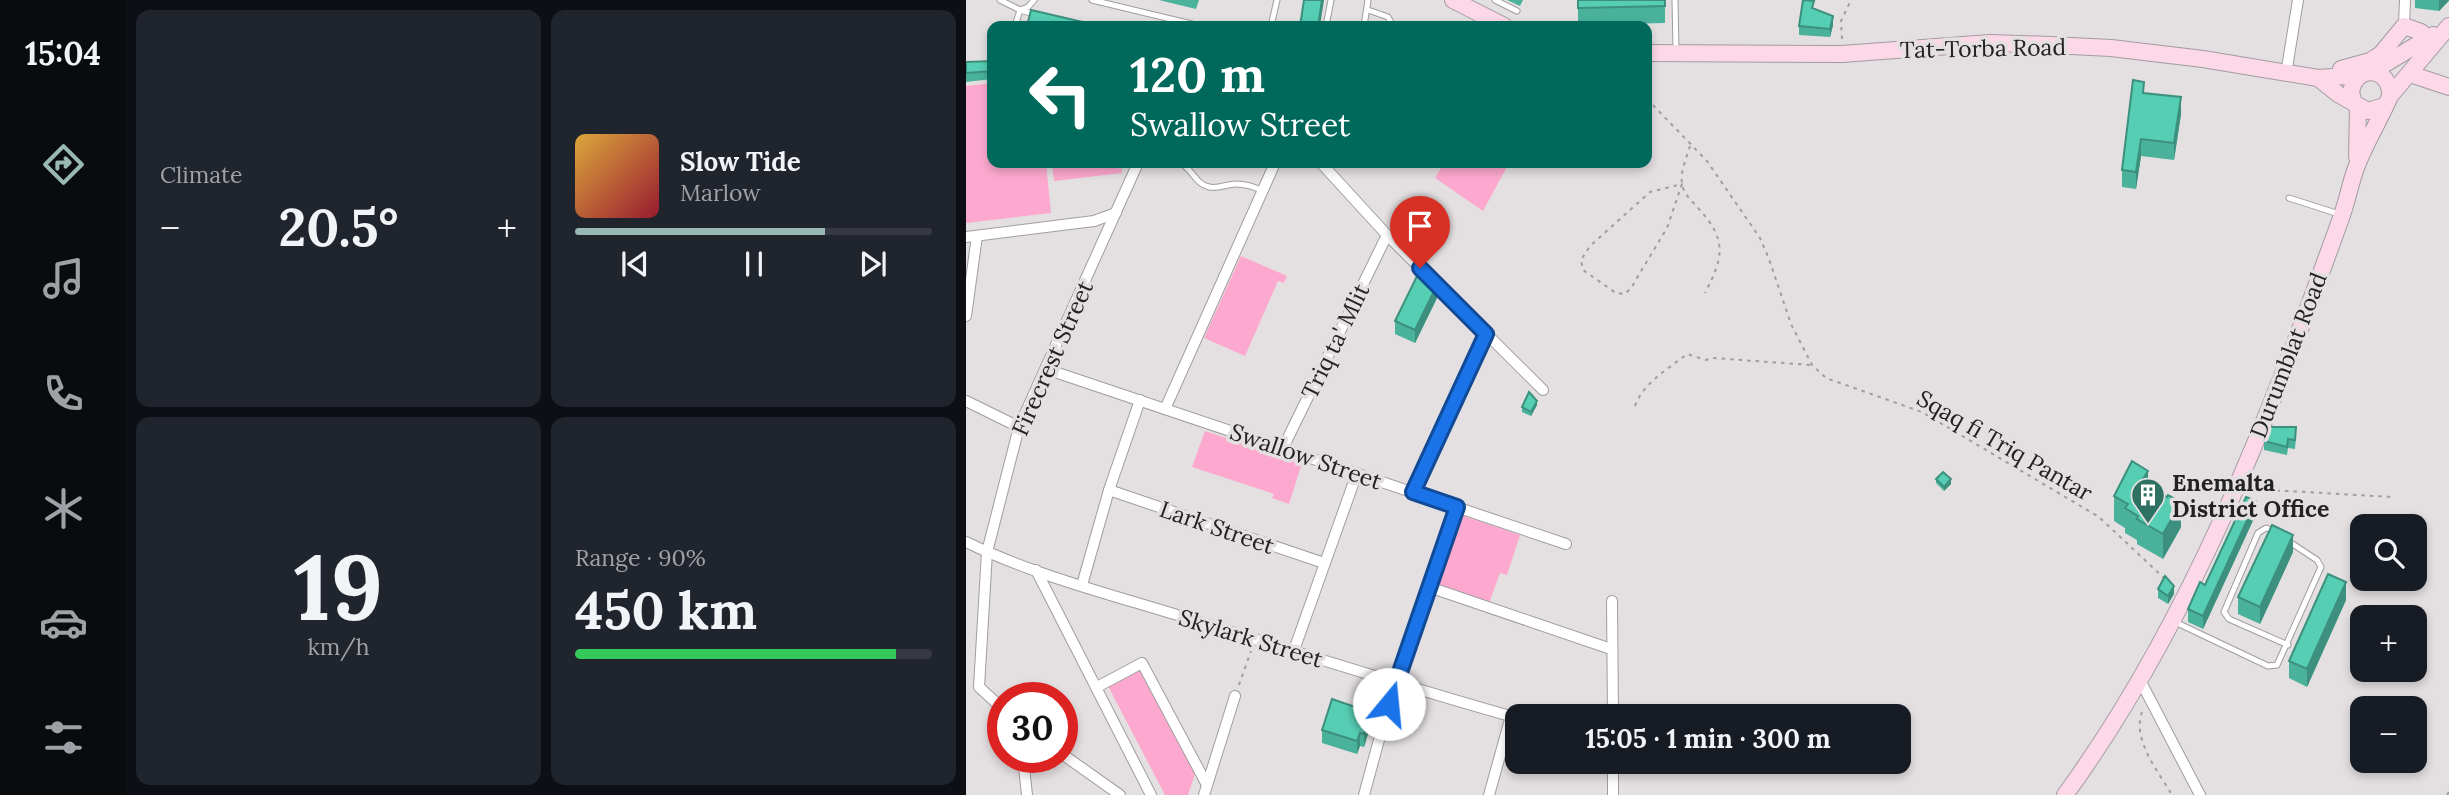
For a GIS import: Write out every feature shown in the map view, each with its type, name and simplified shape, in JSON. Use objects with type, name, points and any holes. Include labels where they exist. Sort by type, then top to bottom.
[{"type":"street","points":[[1453,0],[1494,21]]},
{"type":"street","points":[[2286,74],[2298,0]]},
{"type":"street","points":[[2312,77],[2370,61],[2381,54],[2404,26],[2406,0]]},
{"type":"street","points":[[2404,26],[2421,32],[2426,39]]},
{"type":"street","points":[[2356,105],[2351,92],[2352,85],[2366,73],[2449,26]]},
{"type":"street","name":"Durumblat Road","points":[[2065,795],[2141,682],[2235,488],[2342,215],[2356,167],[2387,101],[2449,26]]},
{"type":"street","name":"Tat-Torba Road","points":[[1652,53],[1842,54],[1990,43],[2124,49],[2312,77],[2366,73]]},
{"type":"street","points":[[2312,77],[2368,111],[2387,101],[2388,83],[2385,77],[2366,73]]},
{"type":"street","points":[[2410,75],[2449,87]]},
{"type":"street","name":"Durumblat Road","points":[[2356,105],[2356,167]]},
{"type":"street","name":"Firecrest Street","points":[[987,694],[979,687],[987,552],[1019,427],[1136,168]]},
{"type":"street","points":[[1165,409],[1273,168]]},
{"type":"street","points":[[1326,168],[1387,234],[1543,390]]},
{"type":"street","points":[[966,316],[971,236],[1094,221],[1116,213]]},
{"type":"street","points":[[1094,221],[1105,238]]},
{"type":"street","name":"Triq ta' Mlit","points":[[1283,448],[1387,234]]},
{"type":"street","points":[[1413,492],[1486,334]]},
{"type":"street","name":"Swallow Street","points":[[1046,369],[1566,544]]},
{"type":"street","points":[[1082,585],[1109,490],[1140,400]]},
{"type":"street","points":[[966,401],[1019,427]]},
{"type":"street","points":[[1293,653],[1357,474]]},
{"type":"street","name":"Lark Street","points":[[1109,490],[1324,563]]},
{"type":"street","points":[[1364,795],[1395,681],[1457,507]]},
{"type":"street","name":"Skylark Street","points":[[966,542],[1036,570],[1293,653],[1505,714]]},
{"type":"street","points":[[1036,570],[1152,795]]},
{"type":"street","points":[[1429,587],[1611,649]]},
{"type":"street","points":[[1612,601],[1613,704]]},
{"type":"street","points":[[1097,687],[1142,663],[1205,790]]},
{"type":"street","points":[[2141,682],[2200,795]]},
{"type":"street","points":[[1205,790],[1235,696]]},
{"type":"street","points":[[1489,795],[1505,745]]},
{"type":"street","points":[[1078,766],[1113,793]]},
{"type":"street","points":[[1025,773],[1027,795]]},
{"type":"street","points":[[1613,774],[1613,795]]},
{"type":"lane","points":[[1000,0],[1020,10],[1046,17]]},
{"type":"lane","points":[[1020,10],[1028,7],[1034,0]]},
{"type":"lane","points":[[1092,0],[1179,21]]},
{"type":"lane","points":[[1272,21],[1277,0]]},
{"type":"lane","points":[[1327,21],[1331,0]]},
{"type":"lane","points":[[1365,21],[1368,0]]},
{"type":"lane","points":[[1496,0],[1517,11]]},
{"type":"lane","points":[[1675,0],[1676,54]]},
{"type":"lane","points":[[1017,21],[1020,10]]},
{"type":"lane","points":[[1368,10],[1388,17],[1390,21]]},
{"type":"lane","points":[[1188,168],[1191,175],[1205,187],[1236,184],[1263,191]]},
{"type":"lane","points":[[2289,198],[2342,215]]},
{"type":"lane","points":[[2172,620],[2268,666],[2277,666],[2288,645],[2321,567],[2317,560],[2266,528],[2258,533],[2224,612],[2229,619],[2288,645]]},
{"type":"path","points":[[1842,54],[1841,21],[1851,0]]},
{"type":"path","points":[[1652,104],[1707,161],[1760,238],[1785,311],[1812,365]]},
{"type":"path","points":[[1691,144],[1681,175],[1682,184],[1690,200],[1710,222],[1719,245],[1719,267],[1705,293]]},
{"type":"path","points":[[1682,184],[1667,228],[1625,294],[1616,293],[1583,270],[1581,260],[1590,246],[1650,192],[1682,184]]},
{"type":"path","points":[[1635,406],[1639,394],[1648,384],[1687,354],[1706,360],[1713,358],[1812,365]]},
{"type":"path","name":"Sqaq fi Triq Pantar","points":[[1812,365],[1826,378],[1922,412],[2099,517],[2165,579]]},
{"type":"path","points":[[2235,488],[2393,497]]},
{"type":"path","points":[[1235,696],[1255,639]]},
{"type":"path","points":[[2147,697],[2139,721],[2141,740],[2172,795]]},
{"type":"shaded area","points":[[987,84],[987,168],[1046,168],[1051,213],[966,223],[966,86]]},
{"type":"shaded area","points":[[1053,168],[1122,168],[1122,173],[1054,181]]},
{"type":"shaded area","points":[[1441,168],[1506,168],[1483,211],[1435,178]]},
{"type":"shaded area","points":[[1241,256],[1287,276],[1284,283],[1278,281],[1245,356],[1204,338]]},
{"type":"shaded area","points":[[1205,431],[1302,463],[1289,504],[1272,498],[1274,494],[1192,467]]},
{"type":"shaded area","points":[[1461,515],[1520,535],[1507,575],[1500,573],[1489,603],[1437,585]]},
{"type":"shaded area","points":[[1139,670],[1195,774],[1188,795],[1165,795],[1108,686]]},
{"type":"building","points":[[1304,0],[1322,0],[1319,21],[1301,21]]},
{"type":"building","points":[[1578,0],[1665,0],[1665,6],[1578,8]]},
{"type":"building","points":[[1803,0],[1814,1],[1812,8],[1833,16],[1830,29],[1799,26]]},
{"type":"building","points":[[1031,10],[1078,21],[1028,21]]},
{"type":"building","points":[[987,61],[987,71],[966,73],[966,62]]},
{"type":"building","points":[[2133,80],[2144,82],[2143,93],[2181,97],[2174,143],[2141,139],[2136,172],[2122,170]]},
{"type":"building","points":[[1417,276],[1437,285],[1415,330],[1395,321]]},
{"type":"building","points":[[1529,392],[1537,401],[1531,412],[1522,407]]},
{"type":"building","points":[[2270,427],[2296,427],[2295,440],[2288,439],[2287,447],[2264,441]]},
{"type":"building","points":[[2132,461],[2148,471],[2141,482],[2181,502],[2163,534],[2137,519],[2138,516],[2125,508],[2128,504],[2114,496]]},
{"type":"building","points":[[1943,472],[1951,479],[1944,487],[1936,479]]},
{"type":"building","points":[[2246,497],[2256,501],[2203,616],[2188,609],[2200,582],[2205,585]]},
{"type":"building","points":[[2272,525],[2293,535],[2260,607],[2238,597]]},
{"type":"building","points":[[2328,574],[2346,582],[2307,669],[2289,661]]},
{"type":"building","points":[[2165,576],[2174,586],[2168,596],[2158,589]]},
{"type":"building","points":[[1332,699],[1367,711],[1364,720],[1368,721],[1364,734],[1360,733],[1357,741],[1322,730]]},
{"type":"place","name":"Enemalta District Office","points":[[2148,525]]},
{"type":"route","points":[[1389,704],[1457,507],[1413,492],[1486,334],[1420,268]]}]
